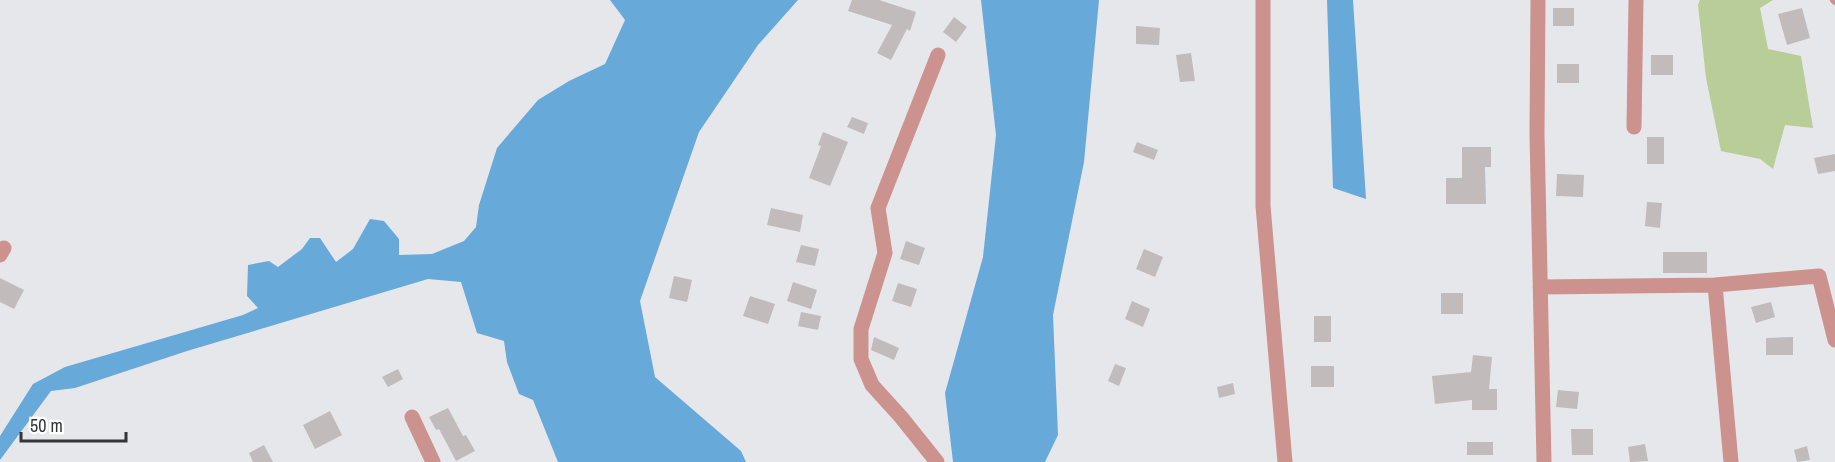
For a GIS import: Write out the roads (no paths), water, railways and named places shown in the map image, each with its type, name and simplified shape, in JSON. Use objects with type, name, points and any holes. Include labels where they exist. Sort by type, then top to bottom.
[{"type":"street","points":[[1263,0],[1263,206],[1285,462]]},
{"type":"street","points":[[1538,0],[1537,134],[1544,462]]},
{"type":"street","points":[[1634,127],[1636,0]]},
{"type":"street","points":[[937,462],[902,417],[872,385],[861,359],[861,330],[885,253],[878,208],[938,55]]},
{"type":"street","points":[[1540,287],[1715,285],[1820,276],[1835,340]]},
{"type":"street","points":[[1715,285],[1731,462]]},
{"type":"street","points":[[412,417],[433,462]]},
{"type":"water","points":[[610,0],[798,0],[758,45],[699,132],[640,301],[655,377],[741,451],[746,462],[558,462],[533,400],[519,394],[507,362],[504,341],[477,333],[461,282],[428,279],[187,351],[75,388],[51,391],[0,460],[0,436],[33,384],[65,367],[243,315],[258,308],[247,296],[248,265],[269,261],[278,267],[302,249],[310,238],[320,238],[336,262],[353,249],[370,219],[384,221],[399,239],[399,255],[432,254],[464,241],[476,227],[479,205],[497,148],[538,100],[569,81],[605,64],[625,20]]},
{"type":"water","points":[[981,0],[1099,0],[1084,162],[1053,315],[1058,435],[1045,462],[953,462],[945,393],[983,257],[996,135]]},
{"type":"water","points":[[1327,0],[1353,0],[1366,199],[1333,188]]}]
